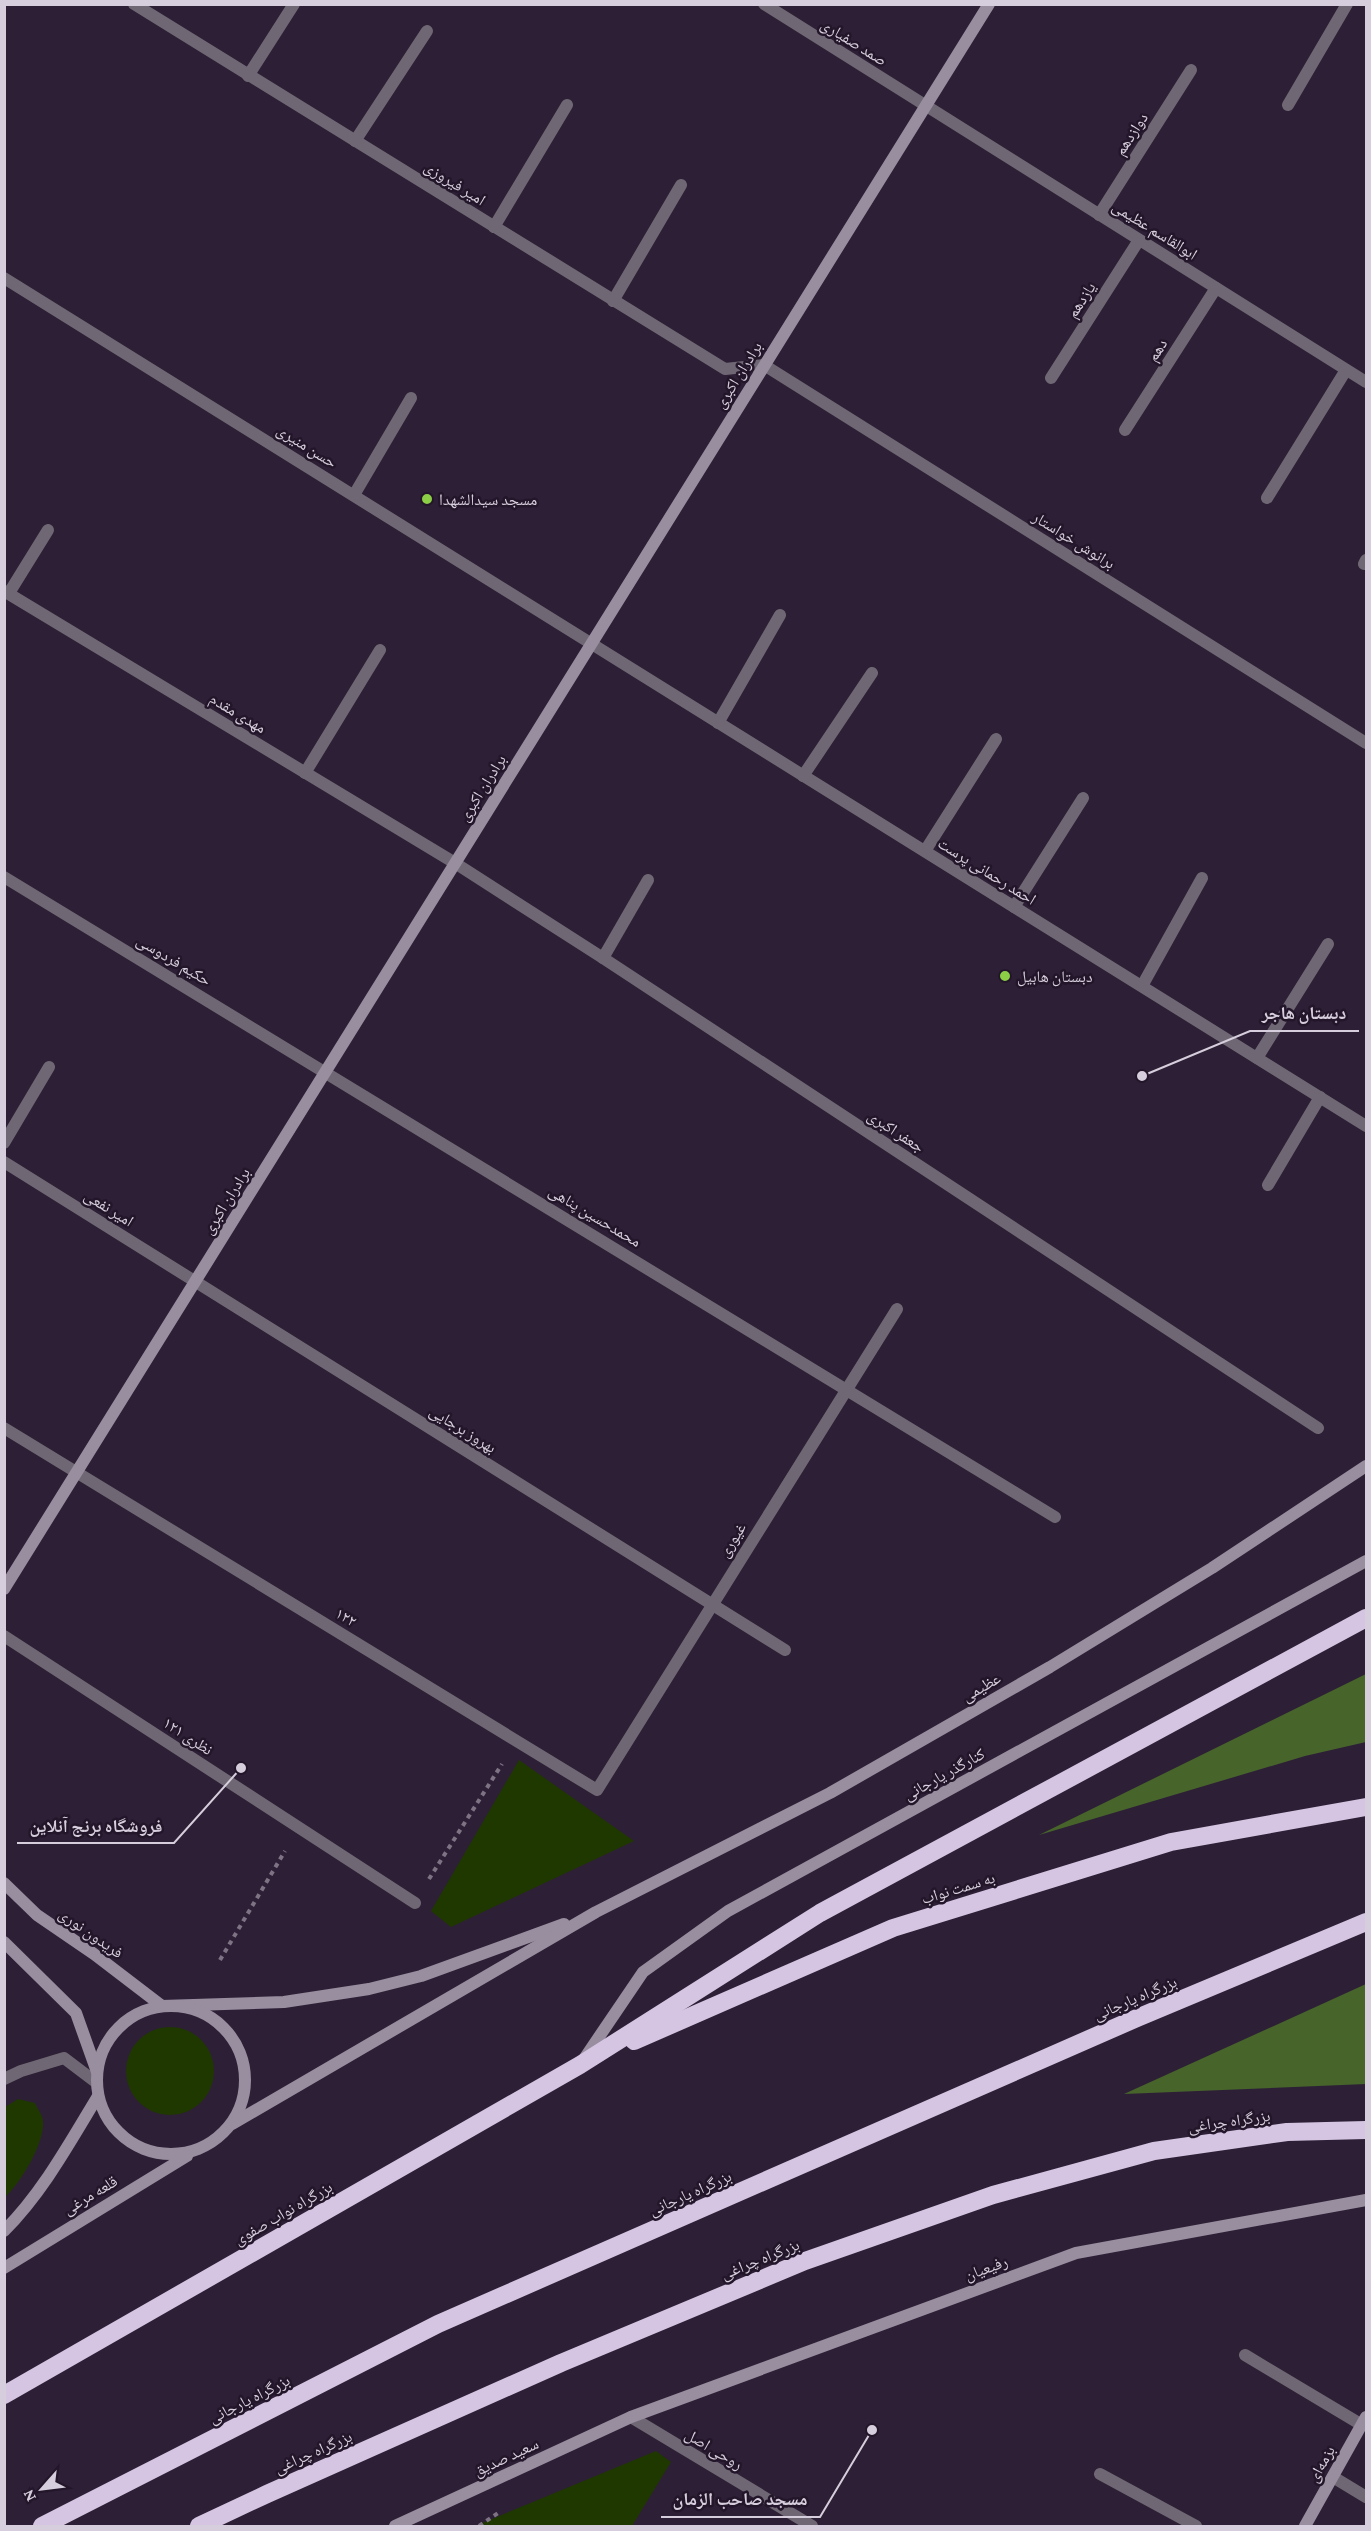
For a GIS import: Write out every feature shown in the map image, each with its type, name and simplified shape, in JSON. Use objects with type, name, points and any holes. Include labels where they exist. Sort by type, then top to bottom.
[{"type":"highway","points":[[580,2065],[819,1913],[1366,1618]]},
{"type":"highway","name":"به سمت نواب","points":[[580,2065],[893,1928],[1171,1842],[1366,1807]]},
{"type":"highway","name":"بزرگراه یارجانی","points":[[42,2526],[438,2324],[1115,2028],[1366,1922]]},
{"type":"highway","name":"بزرگراه نواب صفوی","points":[[4,2396],[580,2065]]},
{"type":"highway","name":"بزرگراه چراغی","points":[[199,2526],[561,2363],[805,2261],[993,2195],[1154,2151],[1287,2132],[1366,2130]]},
{"type":"street","name":"امیر فیروزی","points":[[134,4],[725,369],[764,365]]},
{"type":"street","points":[[248,76],[294,4]]},
{"type":"street","name":"صمد صفیاری","points":[[764,4],[926,107]]},
{"type":"street","name":"برادران اکبری","points":[[4,1589],[988,4]]},
{"type":"street","points":[[1288,105],[1347,4]]},
{"type":"street","points":[[355,141],[427,31]]},
{"type":"street","name":"دوازدهم","points":[[1098,215],[1191,70]]},
{"type":"street","points":[[494,227],[567,105]]},
{"type":"street","name":"ابوالقاسم عظیمی","points":[[926,107],[1366,382]]},
{"type":"street","points":[[613,301],[681,185]]},
{"type":"street","name":"یازدهم","points":[[1051,378],[1139,240]]},
{"type":"street","name":"حسن منیری","points":[[4,278],[591,644]]},
{"type":"street","name":"دهم","points":[[1125,430],[1216,288]]},
{"type":"street","name":"برانوش خواستار","points":[[764,365],[1366,743]]},
{"type":"street","points":[[1268,498],[1346,370]]},
{"type":"street","points":[[354,495],[411,398]]},
{"type":"street","points":[[7,592],[48,530]]},
{"type":"street","name":"مهدی مقدم","points":[[7,592],[455,863]]},
{"type":"street","points":[[718,723],[780,615]]},
{"type":"street","name":"احمد رحمانی پرست","points":[[591,644],[1366,1126]]},
{"type":"street","points":[[305,773],[380,650]]},
{"type":"street","points":[[803,776],[872,673]]},
{"type":"street","points":[[925,851],[996,739]]},
{"type":"street","points":[[1014,907],[1083,798]]},
{"type":"street","name":"جعفر اکبری","points":[[455,863],[1318,1428]]},
{"type":"street","name":"حکیم فردوسی","points":[[4,876],[326,1071]]},
{"type":"street","points":[[1142,986],[1202,878]]},
{"type":"street","points":[[603,958],[648,880]]},
{"type":"street","points":[[1257,1058],[1328,944]]},
{"type":"street","points":[[4,1143],[49,1067]]},
{"type":"street","name":"محمدحسین پناهی","points":[[326,1071],[1055,1516]]},
{"type":"street","points":[[1268,1185],[1320,1097]]},
{"type":"street","name":"امیر نفعی","points":[[4,1162],[196,1282]]},
{"type":"street","name":"بهروز برجایی","points":[[196,1282],[785,1650]]},
{"type":"street","name":"غیوری","points":[[597,1790],[897,1309]]},
{"type":"street","name":"۱۲۲","points":[[4,1428],[597,1790]]},
{"type":"street","name":"عظیمی","points":[[596,1912],[830,1792],[1040,1672],[1212,1568],[1366,1466]]},
{"type":"street","name":"کنارگذر یارجانی","points":[[580,2065],[643,1972],[728,1911],[1366,1561]]},
{"type":"street","name":"نظری ۱۲۱","points":[[4,1636],[415,1903]]},
{"type":"street","name":"فریدون نوری","points":[[4,1883],[37,1916],[94,1954],[162,2006]]},
{"type":"street","points":[[4,2231],[21,2215],[49,2176],[97,2084],[104,2048],[118,2027],[139,2013],[162,2006],[284,2002],[369,1989],[432,1973],[596,1912]]},
{"type":"street","points":[[7,1945],[76,2013],[108,2119],[124,2138],[145,2150],[169,2156],[194,2152],[215,2141],[232,2124],[596,1912]]},
{"type":"street","points":[[162,2006],[187,2007],[210,2016],[228,2032],[241,2053],[246,2077],[243,2102],[232,2124]]},
{"type":"street","points":[[4,2079],[21,2071],[64,2058],[97,2084]]},
{"type":"street","name":"قلعه مرغی","points":[[4,2268],[194,2152]]},
{"type":"street","name":"رفیعیان","points":[[631,2417],[1076,2253],[1366,2200]]},
{"type":"street","points":[[1245,2355],[1364,2421]]},
{"type":"street","name":"سعید صدیق","points":[[395,2526],[631,2417]]},
{"type":"street","name":"روحی اصل","points":[[631,2417],[812,2526]]},
{"type":"street","name":"بزمه‌ای","points":[[1305,2526],[1364,2421]]},
{"type":"street","points":[[1101,2474],[1196,2526]]},
{"type":"street","points":[[1333,2477],[1366,2497]]},
{"type":"path","points":[[415,1903],[517,1741]]},
{"type":"path","points":[[219,1960],[299,1827]]},
{"type":"green space","points":[[1366,1674],[1366,1742],[1305,1756],[1039,1835]]},
{"type":"green space","points":[[519,1760],[634,1841],[451,1927],[431,1911]]},
{"type":"green space","points":[[1366,1984],[1366,2084],[1124,2094]]},
{"type":"green space","points":[[170,2027],[187,2030],[201,2040],[211,2054],[214,2071],[211,2088],[201,2102],[187,2112],[170,2115],[153,2112],[139,2102],[129,2088],[126,2071],[129,2054],[139,2040],[153,2030]]},
{"type":"green space","points":[[18,2099],[35,2103],[43,2119],[43,2130],[30,2162],[18,2183],[5,2197],[5,2107]]},
{"type":"green space","points":[[656,2451],[671,2462],[632,2526],[475,2526]]},
{"type":"place","name":"مسجد سیدالشهدا","points":[[427,499]]},
{"type":"place","name":"دبستان هابیل","points":[[1005,976]]},
{"type":"place","name":"دبستان هاجر","points":[[1142,1076]]},
{"type":"place","name":"فروشگاه برنج آنلاین","points":[[241,1768]]},
{"type":"place","name":"مسجد صاحب الزمان","points":[[872,2430]]}]
